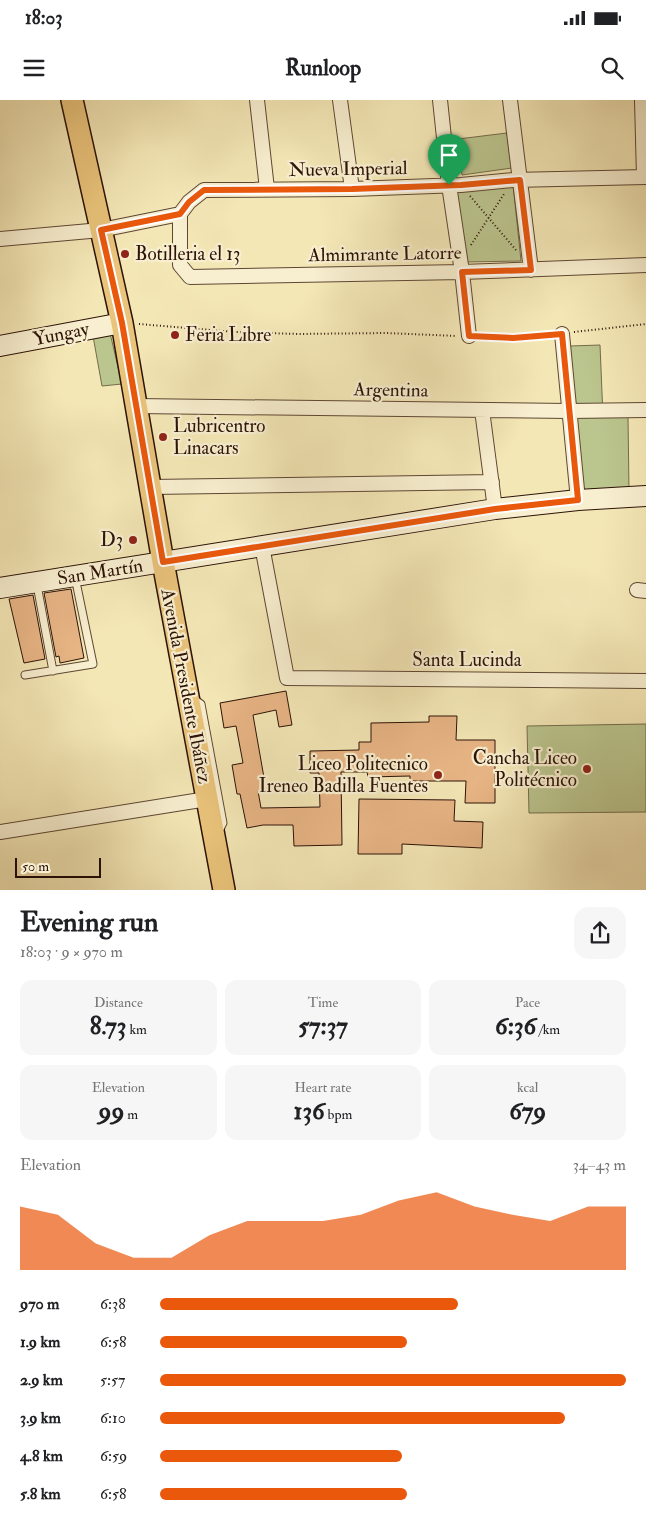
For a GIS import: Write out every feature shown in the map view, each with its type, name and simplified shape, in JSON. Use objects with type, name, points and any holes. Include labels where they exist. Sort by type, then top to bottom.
[{"type":"main road","name":"Avenida Presidente Ibáñez","points":[[72,100],[122,323],[163,562],[224,890]]},
{"type":"street","points":[[257,100],[268,189]]},
{"type":"street","points":[[340,100],[352,189]]},
{"type":"street","points":[[440,100],[469,336]]},
{"type":"street","points":[[510,100],[531,270]]},
{"type":"street","points":[[642,100],[645,177]]},
{"type":"street","name":"Nueva Imperial","points":[[180,214],[189,202],[204,190],[352,189],[520,180],[645,177]]},
{"type":"street","points":[[0,239],[101,230],[180,214]]},
{"type":"street","name":"Almimrante Latorre","points":[[180,214],[180,264],[190,277],[462,272],[646,265]]},
{"type":"street","name":"Yungay","points":[[0,346],[122,323]]},
{"type":"street","points":[[562,334],[578,500]]},
{"type":"street","name":"Argentina","points":[[136,406],[569,411],[646,410]]},
{"type":"street","points":[[482,410],[495,509]]},
{"type":"street","points":[[150,488],[492,482]]},
{"type":"street","name":"San Martín","points":[[0,588],[495,509],[578,500],[646,496]]},
{"type":"street","name":"Santa Lucinda","points":[[262,546],[288,678],[646,681]]},
{"type":"street","points":[[0,832],[207,799]]},
{"type":"lane","points":[[25,675],[93,664],[75,576]]},
{"type":"lane","points":[[36,582],[53,671]]},
{"type":"lane","points":[[188,694],[201,704],[203,713],[223,823],[215,841]]},
{"type":"path","points":[[468,251],[506,191]]},
{"type":"path","points":[[467,192],[521,256]]},
{"type":"path","points":[[122,323],[235,332],[289,334],[386,333],[513,338],[646,324]]},
{"type":"green space","points":[[507,133],[512,168],[462,175],[458,139]]},
{"type":"green space","points":[[513,184],[521,261],[463,262],[452,186]]},
{"type":"green space","points":[[110,333],[122,384],[102,386],[93,336]]},
{"type":"green space","points":[[600,345],[603,417],[628,417],[629,490],[581,494],[570,346]]},
{"type":"green space","name":"Cancha Liceo Politécnico","points":[[646,724],[646,812],[529,813],[527,726]]},
{"type":"building","points":[[71,589],[84,658],[60,663],[59,656],[56,657],[44,593]]},
{"type":"building","points":[[33,595],[45,659],[24,663],[9,599]]},
{"type":"building","points":[[286,691],[292,725],[279,727],[276,710],[253,715],[266,789],[258,791],[261,808],[320,807],[319,773],[310,773],[310,751],[359,750],[359,742],[371,742],[371,723],[429,722],[429,716],[457,716],[456,740],[495,740],[495,803],[465,803],[466,781],[410,781],[410,776],[368,777],[367,772],[341,772],[342,845],[294,846],[293,825],[263,825],[247,828],[240,794],[237,794],[232,765],[243,763],[236,726],[224,728],[220,703]]},
{"type":"building","points":[[359,799],[455,800],[454,821],[483,822],[482,848],[402,844],[402,854],[358,854]]},
{"type":"place","name":"Botilleria el 13","points":[[125,254]]},
{"type":"place","name":"Feria Libre","points":[[175,335]]},
{"type":"place","name":"Lubricentro Linacars","points":[[163,437]]},
{"type":"place","name":"D3","points":[[133,540]]},
{"type":"place","name":"Cancha Liceo Politécnico","points":[[587,769]]},
{"type":"place","name":"Liceo Politecnico Ireneo Badilla Fuentes","points":[[438,775]]},
{"type":"route","points":[[520,180],[531,270],[462,272],[469,336],[513,338],[562,334],[578,500],[495,509],[163,562],[122,323],[101,230],[180,214],[189,202],[204,190],[352,189],[449,185],[520,180]]}]
